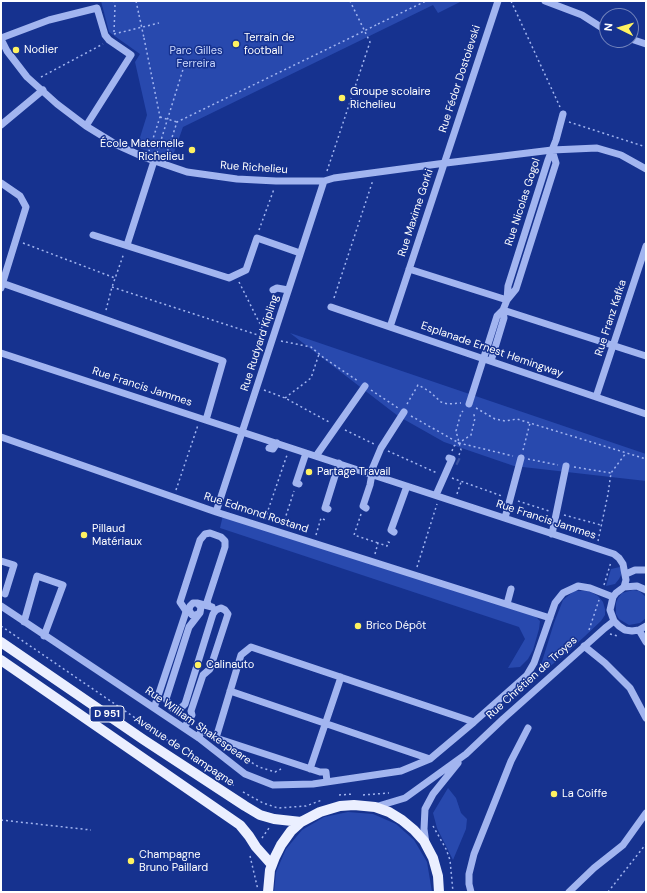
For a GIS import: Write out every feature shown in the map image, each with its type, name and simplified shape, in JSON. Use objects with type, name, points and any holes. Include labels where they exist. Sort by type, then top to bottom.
[{"type":"main road","name":"Avenue de Champagne","points":[[1,642],[144,740],[255,812],[274,820],[301,822]]},
{"type":"main road","name":"D 951","points":[[1,660],[240,825],[256,847],[272,865]]},
{"type":"main road","points":[[268,892],[272,865],[276,853],[292,831],[301,822],[313,815],[333,807],[354,805],[375,807],[389,812],[402,820],[417,833],[426,845],[436,867],[439,880],[439,892]]},
{"type":"street","name":"Rue Fédor Dostoievski","points":[[444,164],[498,1]]},
{"type":"street","points":[[545,1],[582,15],[599,25]]},
{"type":"street","points":[[1,39],[48,20],[97,8],[105,35],[109,40],[131,55],[86,126]]},
{"type":"street","name":"Rue Richelieu","points":[[1,39],[7,51],[32,82],[43,90],[57,104],[86,126],[117,145],[163,165],[187,172],[276,181],[324,181],[334,178],[552,150],[597,148],[621,155],[646,169]]},
{"type":"street","points":[[1,125],[43,90]]},
{"type":"street","points":[[552,150],[562,117]]},
{"type":"street","name":"Rue Nicolas Gogol","points":[[469,404],[487,360],[497,316],[503,310],[507,300],[508,286],[552,150]]},
{"type":"street","points":[[127,245],[154,161]]},
{"type":"street","name":"Rue Maxime Gorki","points":[[390,327],[444,164]]},
{"type":"street","name":"Rue Rudyard Kipling","points":[[216,512],[324,181]]},
{"type":"street","points":[[1,184],[20,196],[26,208],[2,286],[104,319],[223,361],[203,419]]},
{"type":"street","points":[[93,235],[229,278],[246,270],[257,238],[300,254]]},
{"type":"street","name":"Rue Franz Kafka","points":[[596,397],[646,246]]},
{"type":"street","name":"Rue Maxime Gorki","points":[[409,269],[507,300]]},
{"type":"street","points":[[272,290],[277,288],[288,290]]},
{"type":"street","name":"Esplanade Ernest Hemingway","points":[[331,307],[646,414]]},
{"type":"street","points":[[503,310],[646,356]]},
{"type":"street","name":"Rue Francis Jammes","points":[[1,353],[614,554],[624,564],[626,574]]},
{"type":"street","points":[[316,456],[365,386]]},
{"type":"street","points":[[366,508],[363,506],[370,485],[371,474],[381,448],[404,412]]},
{"type":"street","name":"Rue Edmond Rostand","points":[[1,437],[216,512],[550,618]]},
{"type":"street","points":[[268,448],[273,449],[277,443]]},
{"type":"street","points":[[297,487],[296,483],[306,453]]},
{"type":"street","points":[[505,518],[521,458]]},
{"type":"street","points":[[438,496],[444,476],[453,460]]},
{"type":"street","points":[[328,509],[324,508],[339,464]]},
{"type":"street","points":[[552,534],[566,466]]},
{"type":"street","points":[[394,532],[392,530],[407,486]]},
{"type":"street","points":[[198,614],[192,615],[180,602],[200,540],[205,534],[210,533],[221,536],[225,547],[207,602],[208,606]]},
{"type":"street","points":[[1,561],[14,565],[5,594]]},
{"type":"street","points":[[624,587],[626,574],[635,570],[646,570]]},
{"type":"street","points":[[24,622],[38,576],[63,584],[44,636]]},
{"type":"street","points":[[550,618],[555,602],[563,593],[578,586],[590,588],[613,597]]},
{"type":"street","points":[[646,590],[637,586],[624,587],[613,597],[610,610],[614,621],[625,630],[632,631],[643,628],[646,642]]},
{"type":"street","points":[[507,604],[511,589]]},
{"type":"street","points":[[154,708],[188,609],[193,603],[226,610],[228,614],[227,620],[210,669],[203,675],[191,711],[192,716],[184,728]]},
{"type":"street","points":[[198,604],[201,609],[189,627],[166,699],[172,708],[177,710],[185,704],[213,614],[216,610],[221,608]]},
{"type":"street","name":"Rue William Shakespeare","points":[[1,606],[199,738],[245,774],[273,785],[313,784],[401,771],[430,759],[527,676],[534,663],[550,618]]},
{"type":"street","name":"Rue Chrétien de Troyes","points":[[375,807],[405,798],[466,754],[584,646],[614,621]]},
{"type":"street","points":[[584,646],[605,663],[630,688],[646,718]]},
{"type":"street","points":[[216,738],[241,656],[251,647],[474,722]]},
{"type":"street","points":[[310,769],[341,677]]},
{"type":"street","points":[[230,691],[430,759]]},
{"type":"street","points":[[471,892],[469,874],[474,854],[511,761],[528,728]]},
{"type":"street","points":[[199,738],[201,730],[216,738],[310,769],[326,772],[327,782]]},
{"type":"street","name":"Rue Chrétien de Troyes","points":[[426,845],[424,829],[425,809],[433,794],[466,754]]},
{"type":"street","points":[[569,892],[594,868],[623,845],[646,813]]},
{"type":"path","points":[[114,1],[116,6],[114,34]]},
{"type":"path","points":[[136,1],[160,117],[146,158]]},
{"type":"path","points":[[324,181],[370,42],[350,1]]},
{"type":"path","points":[[160,117],[177,122],[426,1]]},
{"type":"path","points":[[511,1],[562,117],[646,147]]},
{"type":"path","points":[[32,82],[109,40],[110,36],[114,34],[159,23]]},
{"type":"path","points":[[154,161],[185,63]]},
{"type":"path","points":[[163,165],[177,122]]},
{"type":"path","points":[[331,307],[375,173]]},
{"type":"path","points":[[257,238],[276,181]]},
{"type":"path","points":[[16,240],[115,278]]},
{"type":"path","points":[[104,319],[112,287],[127,245]]},
{"type":"path","points":[[236,274],[266,338]]},
{"type":"path","points":[[285,398],[311,378],[319,354]]},
{"type":"path","points":[[408,402],[418,386],[429,391],[441,402],[448,404],[469,404],[495,420],[517,419],[646,460]]},
{"type":"path","points":[[257,387],[285,398],[336,426],[444,476],[556,513],[601,525]]},
{"type":"path","points":[[469,404],[475,418],[471,435],[458,443],[456,431],[461,413],[469,404]]},
{"type":"path","points":[[174,497],[203,419]]},
{"type":"path","points":[[523,450],[530,423]]},
{"type":"path","points":[[263,527],[289,447]]},
{"type":"path","points":[[596,548],[611,473],[626,453]]},
{"type":"path","points":[[455,502],[461,482]]},
{"type":"path","points":[[281,532],[297,487]]},
{"type":"path","points":[[414,575],[438,496]]},
{"type":"path","points":[[363,516],[361,514],[354,534],[387,546],[388,542],[391,542]]},
{"type":"path","points":[[313,543],[321,518],[325,520]]},
{"type":"path","points":[[372,562],[378,543]]},
{"type":"path","points":[[239,745],[237,754],[260,767],[275,772],[281,769]]},
{"type":"path","points":[[1,820],[91,830]]},
{"type":"path","points":[[432,824],[446,849],[450,860],[453,892]]},
{"type":"path","points":[[608,892],[646,844]]},
{"type":"green space","name":"Parc Gilles Ferreira","points":[[101,1],[462,1],[438,13],[433,5],[183,127],[171,161],[137,147],[147,115],[135,62],[140,54],[109,32]]},
{"type":"green space","points":[[290,333],[646,454],[646,481],[514,466],[444,442],[398,416]]},
{"type":"green space","points":[[224,511],[535,616],[540,621],[533,650],[528,659],[520,667],[508,668],[525,639],[519,627],[220,528]]},
{"type":"green space","points":[[620,567],[622,573],[619,579],[615,584],[606,586],[611,569]]},
{"type":"green space","points":[[633,590],[639,591],[646,597],[646,618],[640,623],[629,625],[619,619],[616,614],[616,603],[622,593]]},
{"type":"green space","points":[[574,591],[589,591],[598,596],[603,602],[605,615],[601,621],[568,652],[539,675],[554,623],[563,600]]},
{"type":"green space","points":[[448,788],[456,798],[461,813],[467,819],[466,829],[453,860],[437,828],[433,813]]},
{"type":"green space","points":[[348,812],[373,814],[396,824],[414,840],[427,862],[432,892],[274,892],[276,872],[286,849],[302,830],[324,817]]},
{"type":"place","name":"Terrain de football","points":[[236,44]]},
{"type":"place","name":"Nodier","points":[[16,50]]},
{"type":"place","name":"Groupe scolaire Richelieu","points":[[342,98]]},
{"type":"place","name":"École Maternelle Richelieu","points":[[192,150]]},
{"type":"place","name":"Partage Travail","points":[[309,472]]},
{"type":"place","name":"Pillaud Matériaux","points":[[84,535]]},
{"type":"place","name":"Brico Dépôt","points":[[358,626]]},
{"type":"place","name":"Calinauto","points":[[198,665]]},
{"type":"place","name":"La Coiffe","points":[[554,794]]},
{"type":"place","name":"Champagne Bruno Paillard","points":[[131,861]]}]
